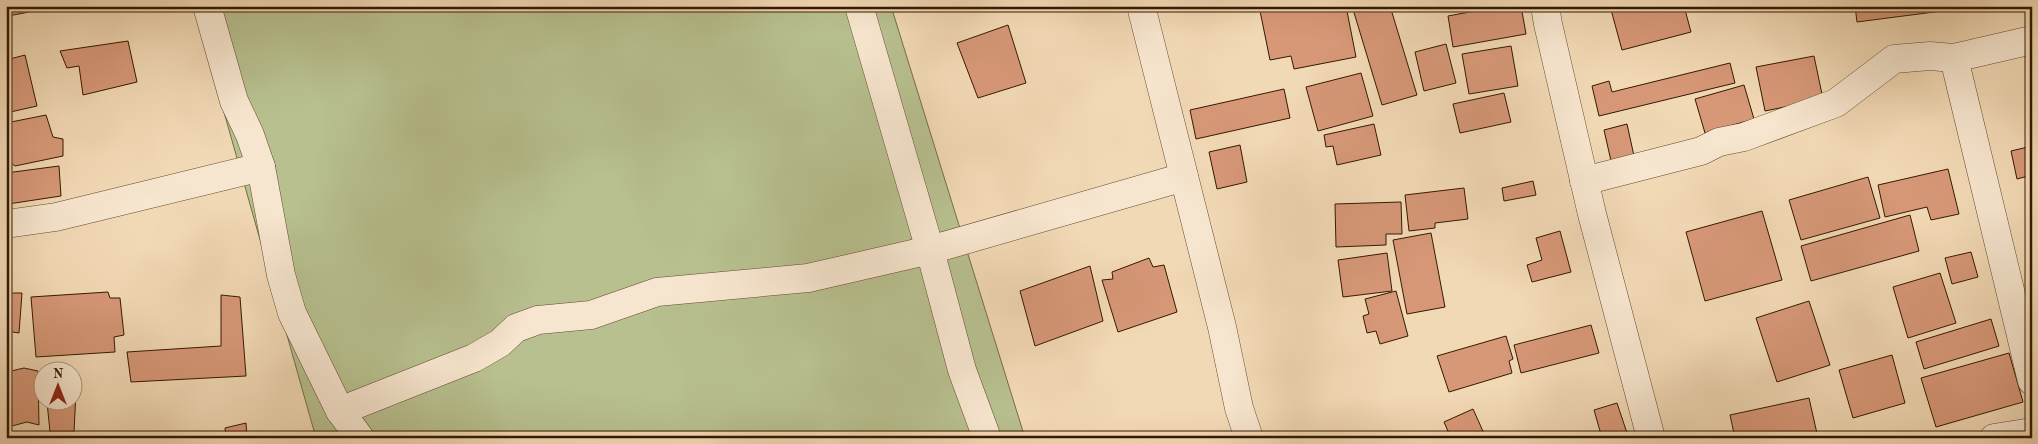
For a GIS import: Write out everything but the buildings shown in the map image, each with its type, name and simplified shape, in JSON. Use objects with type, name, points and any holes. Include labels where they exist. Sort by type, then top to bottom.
[{"type":"street","points":[[207,6],[234,101],[250,135],[261,167],[281,275],[292,313],[340,411],[360,438]]},
{"type":"street","points":[[859,6],[930,250],[962,370],[987,438]]},
{"type":"street","points":[[1545,6],[1584,181],[1651,438]]},
{"type":"street","points":[[1144,7],[1222,327],[1239,408],[1249,438]]},
{"type":"street","points":[[1584,181],[1701,150],[1719,142],[1744,137],[1836,103],[1894,59],[1930,56],[1954,58],[2032,40]]},
{"type":"street","points":[[1954,58],[2032,381]]},
{"type":"street","points":[[6,224],[56,217],[261,167]]},
{"type":"street","points":[[340,411],[474,358],[500,343],[516,328],[538,320],[591,315],[658,292],[808,278],[930,250],[1184,177]]},
{"type":"street","points":[[1994,438],[2032,432]]},
{"type":"green space","points":[[194,6],[891,6],[1025,438],[316,438]]}]
